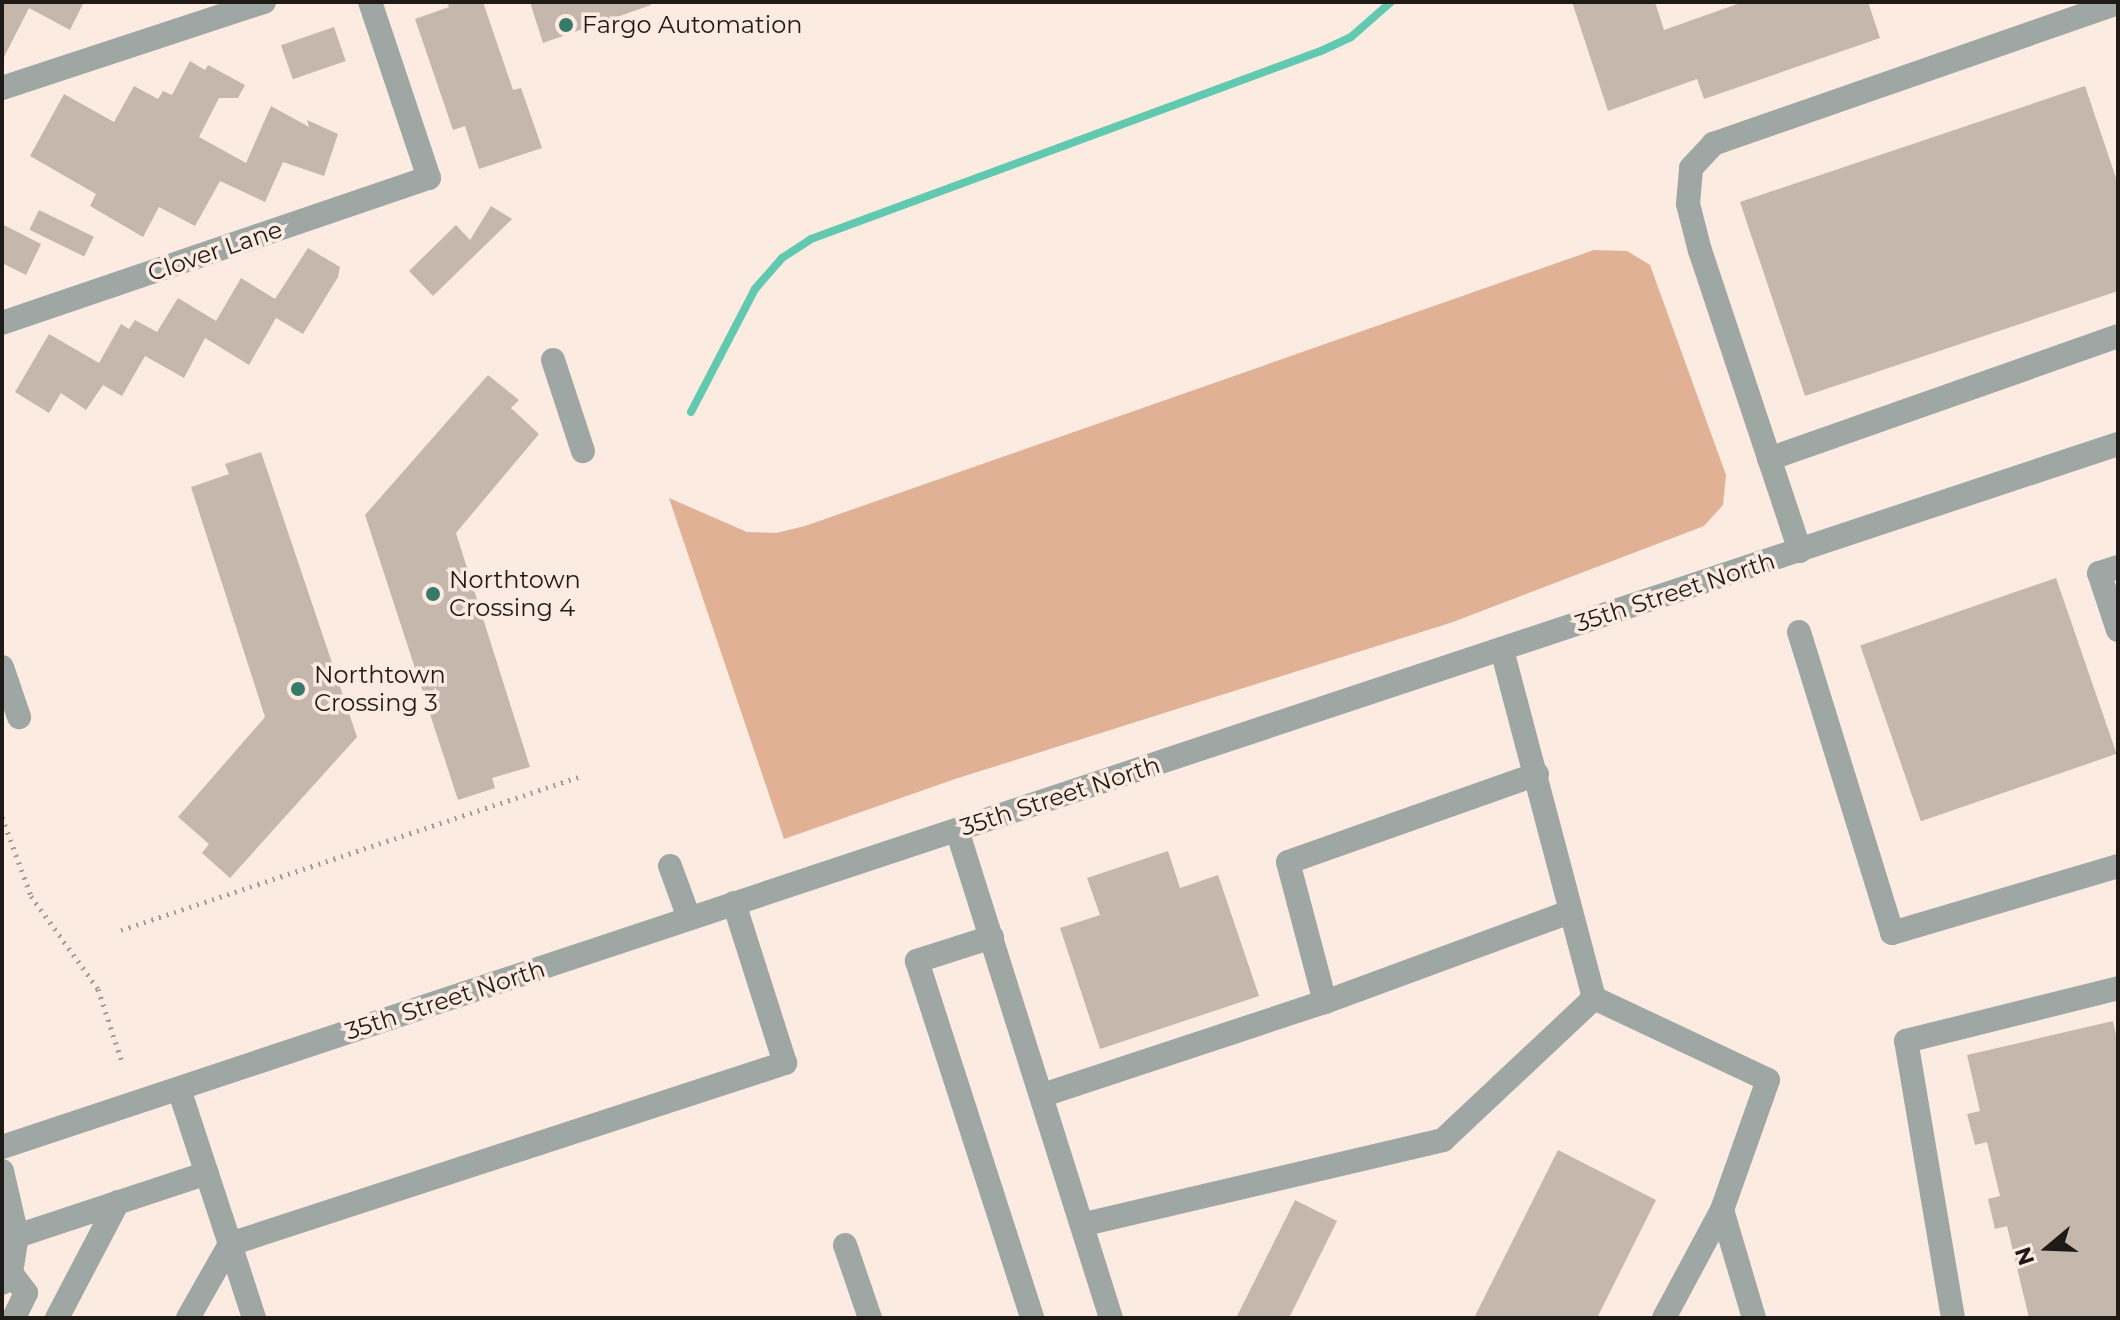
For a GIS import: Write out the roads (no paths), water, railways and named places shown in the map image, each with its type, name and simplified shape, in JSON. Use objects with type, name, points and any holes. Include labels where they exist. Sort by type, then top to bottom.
[{"type":"street","points":[[2,88],[264,2]]},
{"type":"street","name":"Clover Lane","points":[[2,323],[429,178],[370,2]]},
{"type":"street","points":[[1800,551],[1700,251],[1688,204],[1691,168],[1713,144],[2116,12]]},
{"type":"street","points":[[1769,459],[2118,336]]},
{"type":"street","points":[[553,360],[583,451]]},
{"type":"street","name":"35th Street North","points":[[2,1147],[2118,444]]},
{"type":"street","points":[[2118,567],[2099,573],[2118,630]]},
{"type":"street","points":[[1799,632],[1892,933],[2118,866]]},
{"type":"street","points":[[1502,649],[1594,998],[1768,1080],[1722,1210],[1664,1318]]},
{"type":"street","points":[[2,667],[19,717]]},
{"type":"street","points":[[1325,1002],[1288,862],[1537,774]]},
{"type":"street","points":[[957,830],[1085,1224],[1111,1318]]},
{"type":"street","points":[[670,866],[689,918]]},
{"type":"street","points":[[188,1318],[230,1244],[785,1063],[734,903]]},
{"type":"street","points":[[1043,1095],[1325,1002],[1570,912]]},
{"type":"street","points":[[992,937],[917,961],[1032,1318]]},
{"type":"street","points":[[1953,1318],[1906,1041],[2118,988]]},
{"type":"street","points":[[1085,1224],[1443,1140],[1594,998]]},
{"type":"street","points":[[179,1089],[254,1318]]},
{"type":"street","points":[[2,1171],[10,1239],[6,1278],[26,1293],[14,1318]]},
{"type":"street","points":[[10,1239],[207,1173]]},
{"type":"street","points":[[57,1318],[118,1202]]},
{"type":"street","points":[[1722,1210],[1754,1318]]},
{"type":"street","points":[[845,1245],[870,1318]]},
{"type":"waterway","points":[[691,412],[755,289],[782,258],[811,239],[1321,51],[1351,37],[1391,2]]},
{"type":"place","name":"Fargo Automation","points":[[566,25]]},
{"type":"place","name":"Northtown Crossing 4","points":[[433,594]]},
{"type":"place","name":"Northtown Crossing 3","points":[[298,689]]}]
